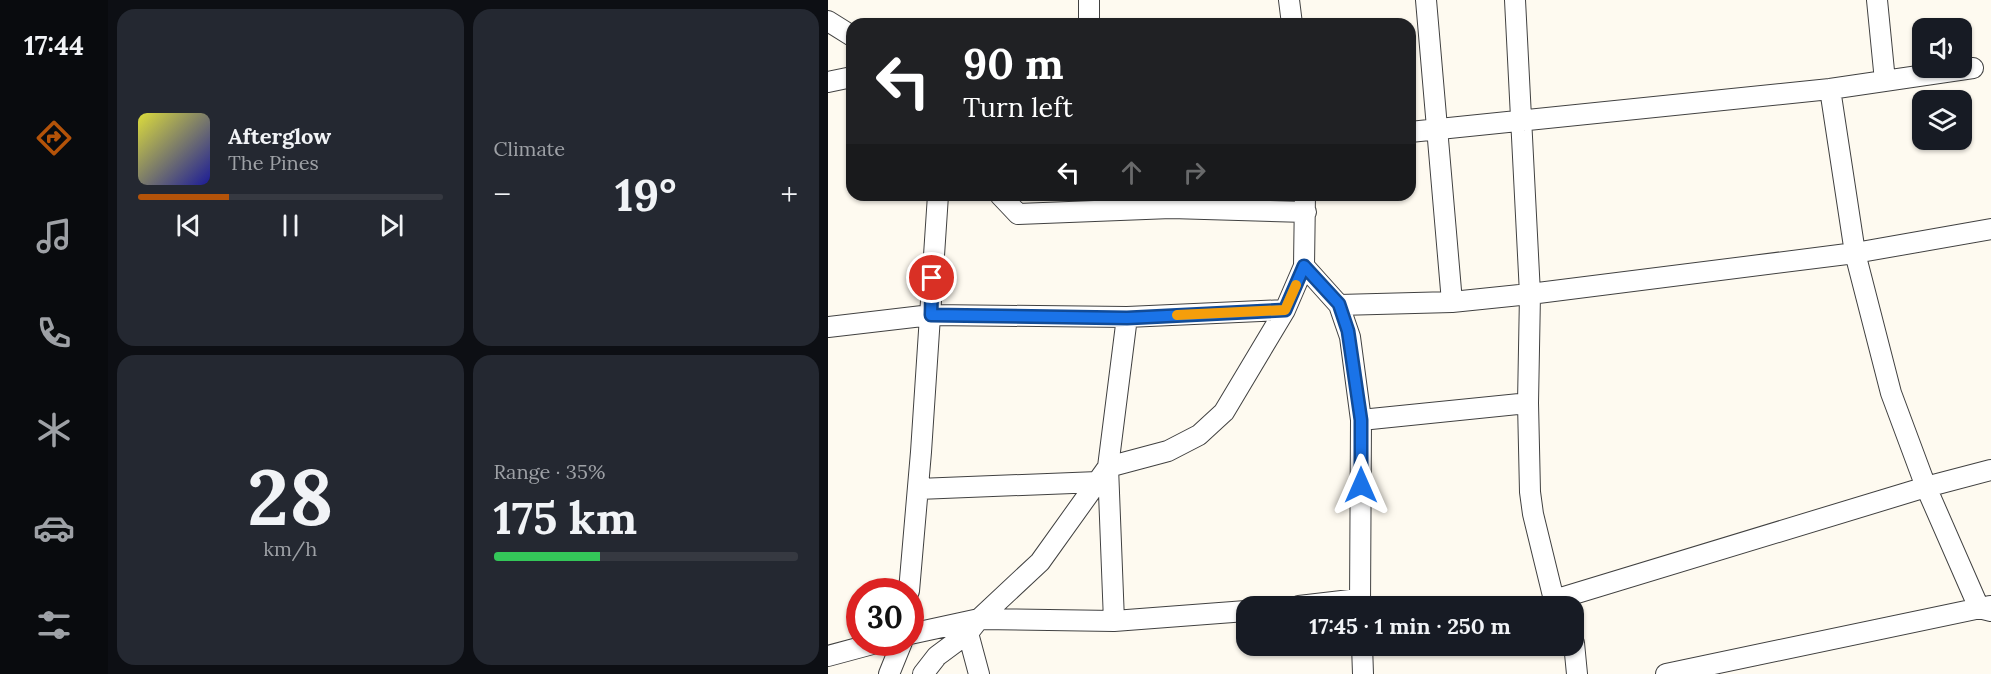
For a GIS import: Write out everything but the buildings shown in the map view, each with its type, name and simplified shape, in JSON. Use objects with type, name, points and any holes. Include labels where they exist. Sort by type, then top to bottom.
[{"type":"street","points":[[1089,0],[1089,18]]},
{"type":"street","points":[[1289,0],[1291,18]]},
{"type":"street","points":[[1426,0],[1452,302]]},
{"type":"street","points":[[1515,0],[1530,294],[1528,403],[1530,492],[1533,514],[1553,596]]},
{"type":"street","points":[[1877,0],[1885,81]]},
{"type":"street","points":[[828,21],[846,32]]},
{"type":"street","points":[[1416,131],[1830,89],[1973,68]]},
{"type":"street","points":[[828,82],[846,78]]},
{"type":"street","points":[[1666,674],[1987,608],[1926,487],[1895,408],[1855,253],[1830,89]]},
{"type":"street","points":[[910,578],[938,201]]},
{"type":"street","points":[[918,489],[1103,475],[1168,451],[1199,435],[1224,412],[1285,310],[1304,266],[1305,203],[1018,214],[1005,201]]},
{"type":"street","points":[[1339,304],[1452,302],[1530,294],[1855,253],[1991,229]]},
{"type":"street","points":[[1304,266],[1339,304],[1350,338],[1361,420],[1360,596]]},
{"type":"street","points":[[828,327],[931,315],[1127,318],[1285,310]]},
{"type":"street","points":[[1114,621],[1103,475],[1127,318]]},
{"type":"street","points":[[1361,420],[1528,403]]},
{"type":"street","points":[[1577,596],[1926,487],[1991,470]]},
{"type":"street","points":[[923,674],[936,656],[974,626],[1040,562],[1103,475]]},
{"type":"street","points":[[924,632],[974,626],[1114,621],[1236,612]]},
{"type":"street","points":[[974,626],[979,674]]},
{"type":"street","points":[[828,656],[846,651]]},
{"type":"street","points":[[889,674],[896,656]]},
{"type":"street","points":[[1362,656],[1363,674]]},
{"type":"street","points":[[1575,656],[1577,674]]},
{"type":"slow traffic","points":[[1177,315],[1285,310],[1296,285]]},
{"type":"route","points":[[932,278],[931,315],[1127,318],[1285,310],[1304,266],[1339,304],[1350,338],[1361,420],[1361,485]]}]
